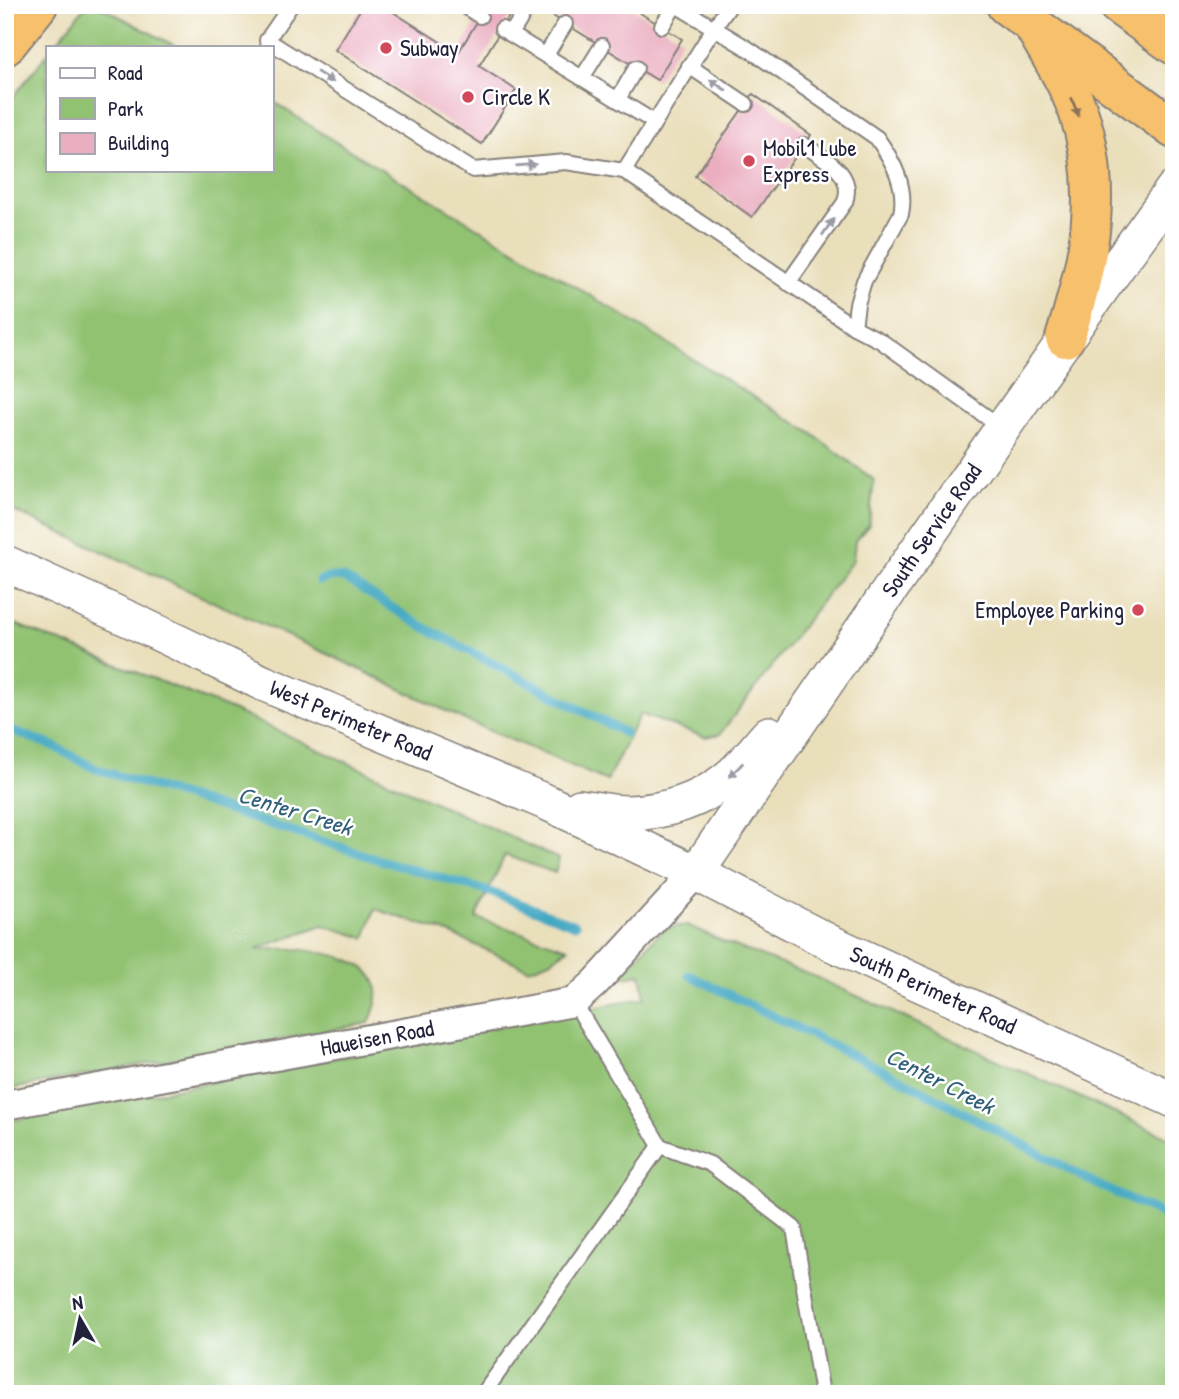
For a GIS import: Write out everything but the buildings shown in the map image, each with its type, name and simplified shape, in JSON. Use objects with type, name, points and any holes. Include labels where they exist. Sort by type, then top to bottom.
[{"type":"highway","points":[[5,46],[38,5]]},
{"type":"highway","points":[[1118,5],[1174,45]]},
{"type":"highway","points":[[1020,15],[1174,129]]},
{"type":"highway","points":[[1020,15],[1062,75],[1088,146],[1093,188],[1086,262],[1065,338]]},
{"type":"street","name":"South Service Road","points":[[696,873],[848,648],[1065,338],[1174,188]]},
{"type":"street","name":"West Perimeter Road","points":[[5,563],[263,683],[548,803],[696,873]]},
{"type":"street","points":[[548,803],[626,813],[660,810],[691,802],[730,776],[848,648]]},
{"type":"street","points":[[574,1002],[595,983],[696,873]]},
{"type":"street","name":"South Perimeter Road","points":[[696,873],[831,943],[1174,1100]]},
{"type":"street","name":"Haueisen Road","points":[[5,1105],[574,1002]]},
{"type":"lane","points":[[291,5],[267,40],[473,170],[566,162],[624,171],[854,327],[881,341],[1002,428]]},
{"type":"lane","points":[[529,5],[506,32],[654,122]]},
{"type":"lane","points":[[662,26],[676,5],[750,50],[877,138],[892,163],[904,202],[901,214],[864,281],[854,327]]},
{"type":"lane","points":[[624,171],[730,5]]},
{"type":"lane","points":[[546,55],[565,24]]},
{"type":"lane","points":[[582,78],[602,47]]},
{"type":"lane","points":[[690,66],[746,104]]},
{"type":"lane","points":[[618,99],[636,68]]},
{"type":"lane","points":[[788,283],[848,195],[842,173],[804,145]]},
{"type":"lane","points":[[574,1002],[660,1146],[710,1164],[794,1228],[822,1394]]},
{"type":"lane","points":[[483,1394],[660,1146]]},
{"type":"green space","points":[[86,5],[98,5],[175,46],[54,46]]},
{"type":"green space","points":[[46,55],[46,172],[273,172],[273,101],[810,432],[874,480],[869,525],[855,541],[853,560],[720,734],[705,737],[640,714],[607,781],[467,721],[334,657],[5,507],[5,107]]},
{"type":"green space","points":[[5,620],[232,710],[559,859],[555,873],[505,855],[476,918],[568,948],[550,961],[529,969],[449,933],[375,909],[365,938],[323,925],[256,949],[320,952],[360,965],[370,973],[376,984],[377,1000],[369,1023],[5,1090]]},
{"type":"green space","points":[[687,925],[813,976],[1174,1140],[1174,1394],[5,1394],[5,1122],[645,998],[641,974],[619,978],[665,928]]},
{"type":"waterway","points":[[319,581],[331,577],[344,578],[420,625],[625,733]]},
{"type":"waterway","name":"Center Creek","points":[[5,728],[53,746],[96,769],[383,861],[490,892],[575,925]]},
{"type":"waterway","name":"Center Creek","points":[[689,975],[899,1078],[1098,1185],[1174,1220]]},
{"type":"place","name":"Subway","points":[[386,48]]},
{"type":"place","name":"Circle K","points":[[468,97]]},
{"type":"place","name":"Mobil1 Lube Express","points":[[749,161]]},
{"type":"place","name":"Employee Parking","points":[[1138,610]]}]
